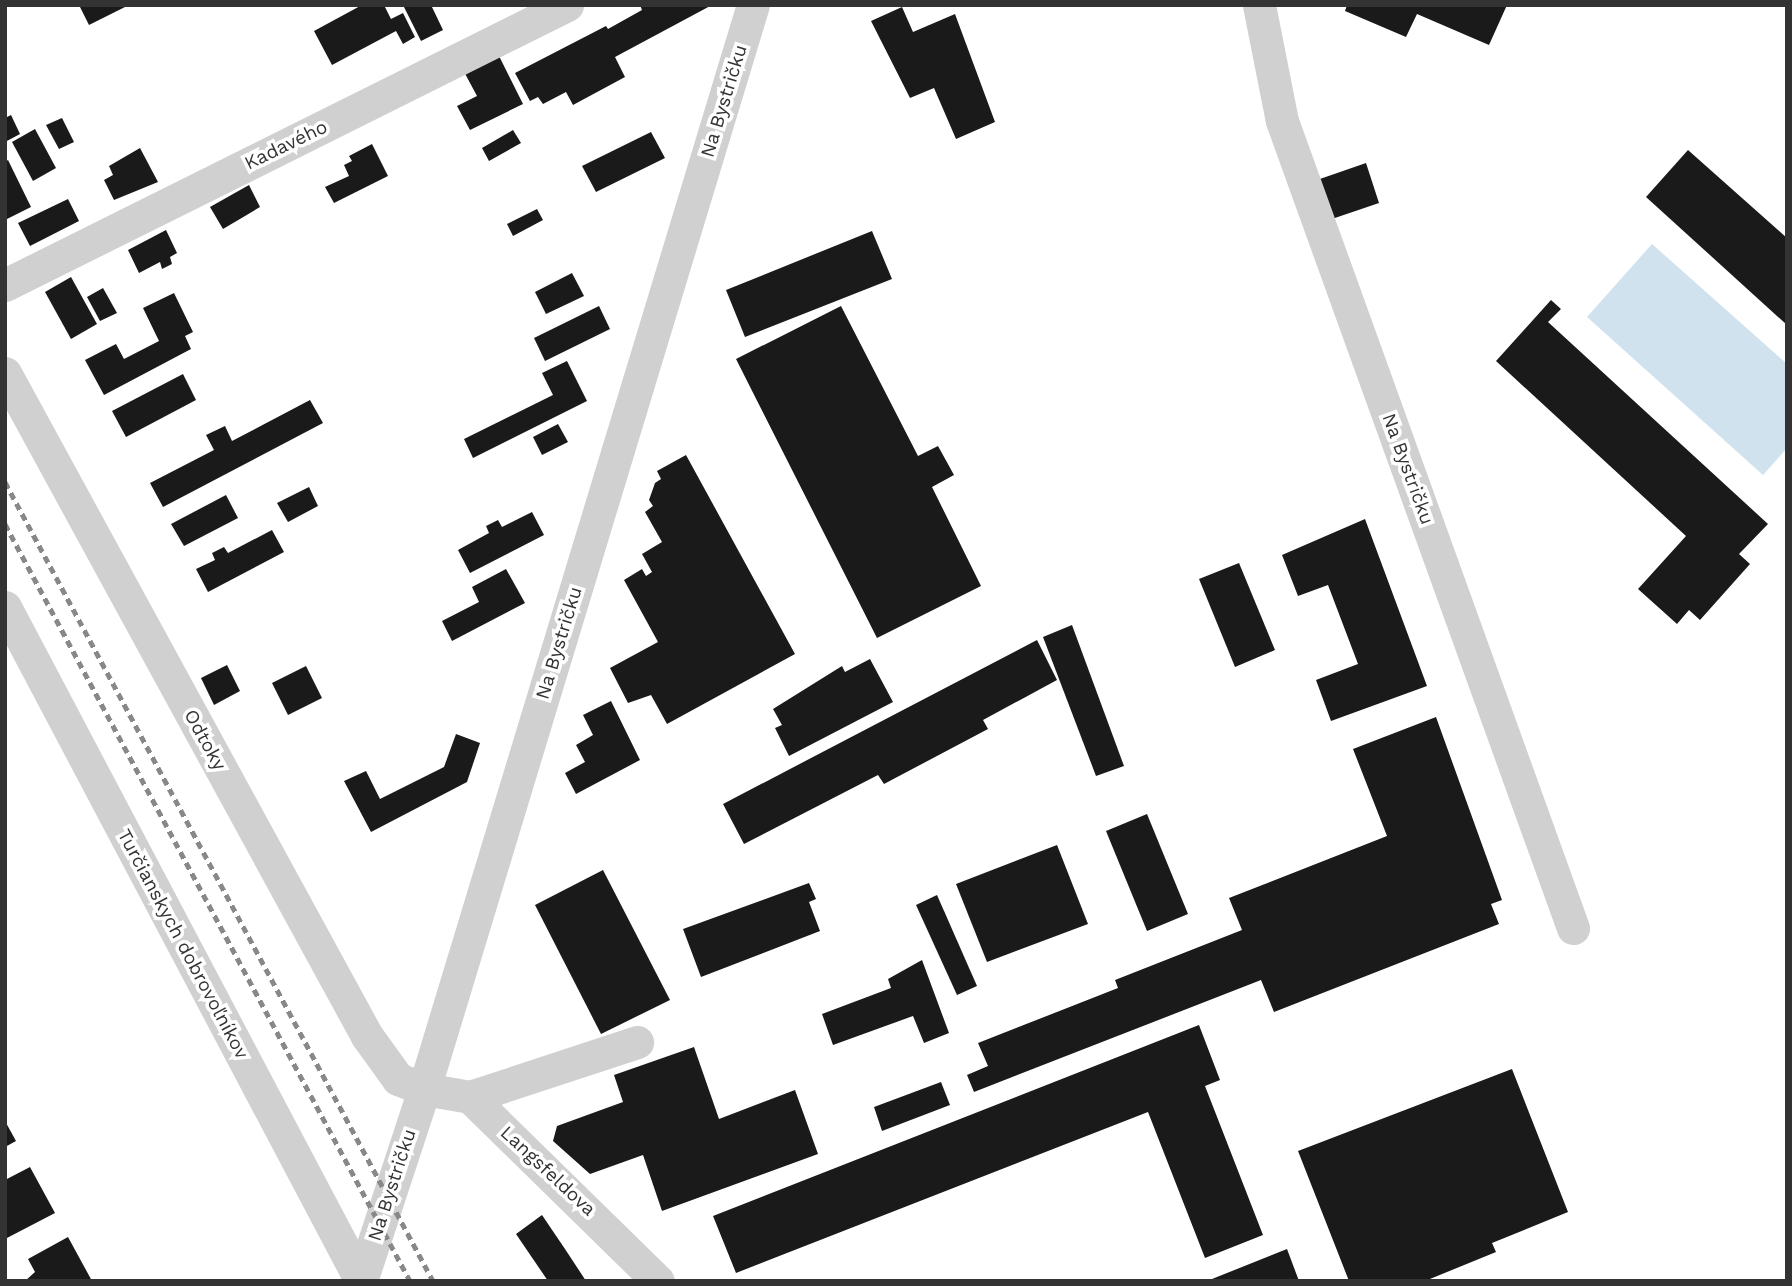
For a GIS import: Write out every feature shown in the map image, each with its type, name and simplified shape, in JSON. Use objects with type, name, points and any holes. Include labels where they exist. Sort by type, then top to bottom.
[{"type":"street","name":"Kadavého","points":[[5,285],[567,5]]},
{"type":"street","name":"Na Bystričku","points":[[361,1281],[424,1089],[753,5]]},
{"type":"street","name":"Na Bystričku","points":[[1259,5],[1282,121],[1573,928]]},
{"type":"street","name":"Odtoky","points":[[5,373],[367,1036],[398,1079],[424,1089]]},
{"type":"street","name":"Turčianskych dobrovoľníkov","points":[[5,607],[361,1281]]},
{"type":"street","points":[[424,1089],[470,1097],[636,1042]]},
{"type":"street","name":"Langsfeldova","points":[[470,1097],[658,1281]]},
{"type":"water","points":[[1652,244],[1787,364],[1787,448],[1763,475],[1587,317]]},
{"type":"building","points":[[79,5],[129,5],[89,25]]},
{"type":"building","points":[[362,5],[384,5],[391,19],[403,13],[415,37],[403,44],[396,31],[332,65],[314,31]]},
{"type":"building","points":[[403,5],[436,5],[432,7],[443,30],[421,41]]},
{"type":"building","points":[[640,5],[712,5],[615,57],[625,77],[573,105],[566,92],[543,104],[538,97],[530,101],[515,73],[606,26],[608,29],[642,10]]},
{"type":"building","points":[[1347,5],[1507,5],[1489,45],[1417,14],[1406,37],[1345,11]]},
{"type":"building","points":[[902,7],[913,32],[955,14],[995,122],[956,139],[934,88],[910,98],[871,21]]},
{"type":"building","points":[[496,50],[523,104],[470,130],[457,106],[477,96],[462,68]]},
{"type":"building","points":[[11,115],[20,134],[5,142],[5,118]]},
{"type":"building","points":[[62,118],[74,142],[59,149],[46,125]]},
{"type":"building","points":[[35,129],[56,168],[33,181],[12,142]]},
{"type":"building","points":[[513,130],[521,143],[489,161],[482,148]]},
{"type":"building","points":[[651,132],[665,158],[596,192],[582,166]]},
{"type":"building","points":[[372,144],[388,176],[334,203],[325,187],[349,176],[344,165],[352,161],[349,156]]},
{"type":"building","points":[[140,148],[158,182],[114,200],[104,180],[113,175],[109,166]]},
{"type":"building","points":[[1688,150],[1787,238],[1787,325],[1646,197]]},
{"type":"building","points":[[8,160],[31,207],[5,220],[5,162]]},
{"type":"building","points":[[1366,163],[1379,203],[1329,220],[1317,180]]},
{"type":"building","points":[[249,185],[260,207],[223,229],[210,207]]},
{"type":"building","points":[[68,199],[79,221],[30,246],[18,223]]},
{"type":"building","points":[[537,209],[543,220],[513,236],[507,224]]},
{"type":"building","points":[[166,230],[177,253],[170,257],[172,264],[162,269],[160,262],[139,273],[128,250]]},
{"type":"building","points":[[872,231],[892,279],[745,337],[726,290]]},
{"type":"building","points":[[572,273],[584,296],[546,314],[535,292]]},
{"type":"building","points":[[71,277],[97,324],[71,339],[45,292]]},
{"type":"building","points":[[103,288],[117,313],[100,321],[87,297]]},
{"type":"building","points":[[174,293],[193,332],[185,336],[191,349],[104,395],[85,360],[116,344],[124,359],[159,341],[143,308]]},
{"type":"building","points":[[1551,300],[1561,309],[1548,322],[1768,524],[1739,554],[1750,564],[1700,620],[1689,610],[1677,624],[1638,589],[1686,536],[1496,361]]},
{"type":"building","points":[[599,306],[610,329],[545,361],[534,338]]},
{"type":"building","points":[[841,306],[918,456],[938,446],[954,475],[932,487],[981,586],[877,638],[736,359]]},
{"type":"building","points":[[567,361],[587,401],[473,458],[464,439],[553,395],[542,373]]},
{"type":"building","points":[[183,374],[196,400],[126,437],[112,411]]},
{"type":"building","points":[[310,400],[323,423],[163,507],[150,483],[214,450],[206,435],[225,426],[232,441]]},
{"type":"building","points":[[558,424],[568,442],[542,455],[533,437]]},
{"type":"building","points":[[686,455],[795,654],[667,724],[651,695],[628,703],[610,668],[658,642],[624,580],[642,569],[646,576],[652,572],[642,554],[662,542],[645,512],[653,506],[649,500],[655,483],[661,479],[657,471]]},
{"type":"building","points":[[309,487],[318,506],[288,522],[277,503]]},
{"type":"building","points":[[226,495],[238,518],[184,546],[171,524]]},
{"type":"building","points":[[532,512],[544,535],[470,573],[458,550],[489,533],[486,526],[498,520],[502,527]]},
{"type":"building","points":[[1365,519],[1427,686],[1331,721],[1316,680],[1358,664],[1328,585],[1298,596],[1282,555]]},
{"type":"building","points":[[272,530],[284,552],[208,592],[196,569],[215,560],[212,553],[224,547],[228,553]]},
{"type":"building","points":[[1239,563],[1275,650],[1235,667],[1199,579]]},
{"type":"building","points":[[506,569],[525,603],[452,641],[442,621],[479,602],[472,587]]},
{"type":"building","points":[[1072,625],[1124,766],[1096,776],[1043,637]]},
{"type":"building","points":[[1037,640],[1057,680],[983,720],[988,729],[884,784],[878,775],[744,844],[723,804]]},
{"type":"building","points":[[870,659],[893,702],[789,756],[775,728],[782,725],[773,709],[842,666],[845,672]]},
{"type":"building","points":[[227,665],[240,691],[214,705],[201,678]]},
{"type":"building","points":[[306,666],[322,698],[288,715],[272,683]]},
{"type":"building","points":[[611,701],[640,760],[576,794],[565,773],[585,762],[576,745],[593,735],[583,715]]},
{"type":"building","points":[[1436,717],[1502,900],[1491,904],[1499,924],[1274,1012],[1261,980],[974,1092],[967,1075],[988,1066],[978,1043],[1118,988],[1115,980],[1242,930],[1229,898],[1387,836],[1353,749]]},
{"type":"building","points":[[456,734],[480,743],[467,782],[371,832],[344,781],[366,771],[380,799],[444,767]]},
{"type":"building","points":[[1147,814],[1188,914],[1147,931],[1106,831]]},
{"type":"building","points":[[1057,845],[1088,924],[987,962],[956,884]]},
{"type":"building","points":[[603,870],[670,1000],[601,1034],[535,905]]},
{"type":"building","points":[[809,883],[816,899],[809,902],[820,931],[701,977],[683,929]]},
{"type":"building","points":[[937,895],[977,986],[957,995],[916,905]]},
{"type":"building","points":[[922,960],[949,1033],[924,1043],[913,1016],[833,1045],[822,1014],[891,988],[888,979]]},
{"type":"building","points":[[1199,1025],[1220,1080],[1205,1086],[1263,1235],[1205,1258],[1148,1112],[736,1273],[713,1216]]},
{"type":"building","points":[[694,1047],[719,1119],[795,1090],[818,1154],[662,1211],[643,1155],[590,1174],[553,1141],[557,1126],[623,1102],[614,1075]]},
{"type":"building","points":[[1512,1069],[1568,1212],[1492,1243],[1496,1252],[1425,1281],[1349,1281],[1298,1151]]},
{"type":"building","points":[[941,1082],[950,1105],[882,1131],[874,1107]]},
{"type":"building","points":[[5,1121],[16,1141],[5,1147]]},
{"type":"building","points":[[30,1167],[55,1213],[5,1239],[5,1180]]},
{"type":"building","points":[[542,1215],[586,1281],[548,1281],[516,1234]]},
{"type":"building","points":[[68,1237],[92,1281],[25,1281],[35,1272],[28,1259]]},
{"type":"building","points":[[1287,1249],[1299,1281],[1207,1281]]},
{"type":"railway","points":[[5,482],[433,1281]]},
{"type":"railway","points":[[5,524],[410,1281]]}]
